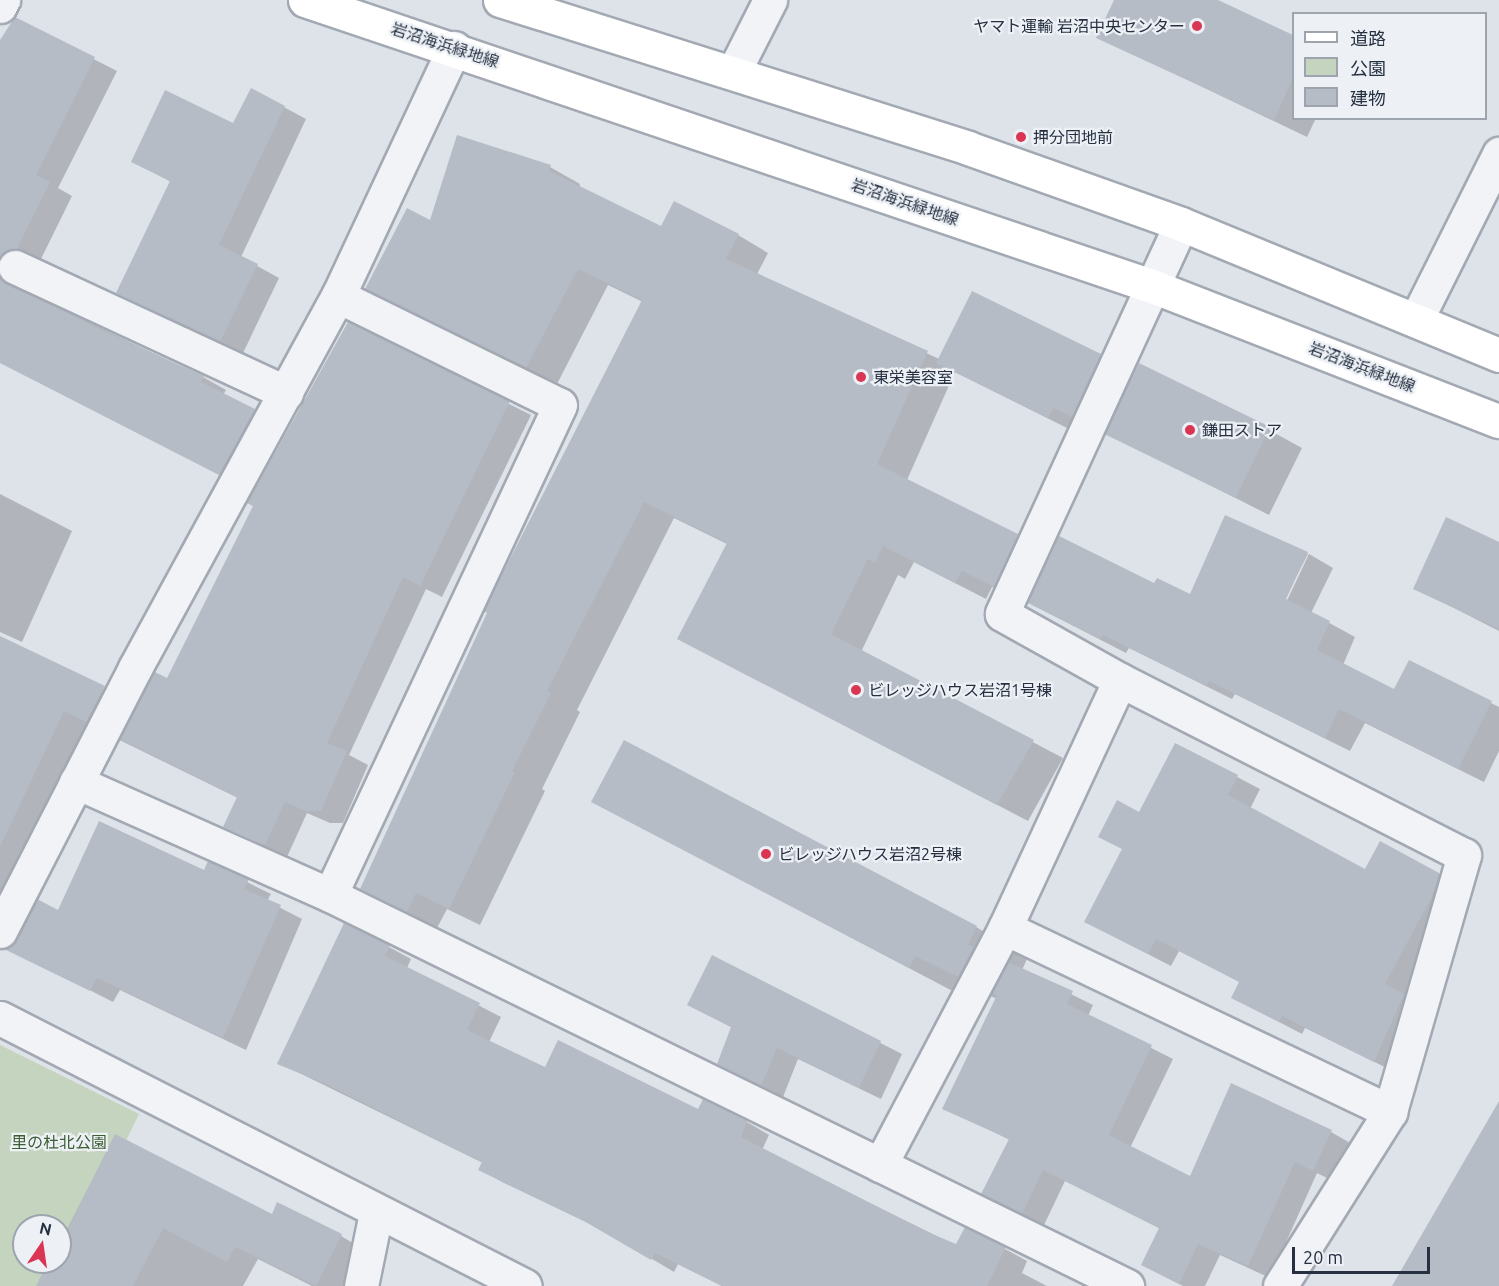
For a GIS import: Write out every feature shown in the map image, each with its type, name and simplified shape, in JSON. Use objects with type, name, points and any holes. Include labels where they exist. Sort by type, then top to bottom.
[{"type":"main road","name":"岩沼海浜緑地線","points":[[304,0],[454,48],[1152,286],[1499,421]]},
{"type":"main road","points":[[500,0],[734,71],[968,148],[1181,224],[1499,355]]},
{"type":"street","points":[[0,6],[3,0]]},
{"type":"street","points":[[734,71],[770,0]]},
{"type":"street","points":[[0,931],[76,782],[338,296],[454,48]]},
{"type":"street","points":[[1416,320],[1499,154]]},
{"type":"street","points":[[1181,224],[1002,614],[1120,680],[1464,855],[1390,1112],[1280,1286]]},
{"type":"street","points":[[15,267],[286,393]]},
{"type":"street","points":[[330,895],[561,405],[338,296]]},
{"type":"street","points":[[880,1165],[1005,928],[1120,680]]},
{"type":"street","points":[[76,782],[330,895],[1127,1286]]},
{"type":"street","points":[[1005,928],[1390,1112]]},
{"type":"street","points":[[0,1018],[376,1212],[525,1286]]},
{"type":"street","points":[[361,1286],[376,1212]]},
{"type":"green space","name":"里の杜北公園","points":[[0,1045],[139,1114],[72,1251],[72,1214],[12,1214],[12,1274],[61,1274],[55,1286],[0,1286]]},
{"type":"building","points":[[1114,0],[1218,0],[1292,35],[1292,80],[1274,120],[1096,38]]},
{"type":"building","points":[[15,17],[95,57],[36,175],[50,182],[17,249],[0,257],[0,40]]},
{"type":"building","points":[[251,88],[285,106],[219,245],[258,264],[220,342],[116,293],[170,181],[131,162],[165,90],[233,123]]},
{"type":"building","points":[[457,135],[551,165],[549,171],[661,226],[674,201],[739,234],[726,259],[928,351],[877,464],[1018,534],[994,587],[962,571],[955,583],[883,546],[875,563],[868,559],[831,634],[1034,740],[997,805],[677,639],[727,543],[644,502],[547,691],[551,693],[512,771],[515,772],[449,909],[416,893],[407,912],[360,889],[487,613],[484,611],[489,600],[642,300],[578,269],[526,368],[365,289],[407,208],[430,220]]},
{"type":"building","points":[[0,278],[99,329],[204,376],[201,382],[255,409],[219,475],[0,363]]},
{"type":"building","points":[[972,291],[1101,354],[1072,417],[1053,408],[1048,418],[936,363]]},
{"type":"building","points":[[348,322],[510,401],[420,586],[403,577],[327,743],[347,751],[321,811],[306,811],[285,802],[265,845],[223,827],[237,797],[120,739],[155,672],[167,678],[253,506],[247,503]]},
{"type":"building","points":[[1139,363],[1270,427],[1236,498],[1104,434]]},
{"type":"building","points":[[1225,515],[1308,552],[1286,599],[1330,621],[1317,650],[1394,689],[1409,660],[1492,701],[1458,769],[1339,709],[1325,738],[1209,681],[1207,686],[1103,635],[1100,639],[1028,603],[1059,536],[1154,583],[1157,578],[1190,594]]},
{"type":"building","points":[[1446,517],[1499,542],[1499,629],[1413,589]]},
{"type":"building","points":[[0,636],[105,686],[86,722],[64,711],[0,847]]},
{"type":"building","name":"ビレッジハウス岩沼2号棟","points":[[624,740],[977,926],[968,945],[974,947],[958,977],[915,956],[909,968],[591,802]]},
{"type":"building","points":[[1175,743],[1238,775],[1228,795],[1365,869],[1380,841],[1439,873],[1432,897],[1385,984],[1404,994],[1374,1062],[1282,1016],[1279,1022],[1231,998],[1239,982],[1156,939],[1148,954],[1084,922],[1122,849],[1098,837],[1117,800],[1139,812]]},
{"type":"building","points":[[99,821],[204,870],[208,861],[249,879],[244,889],[281,905],[223,1038],[97,978],[90,991],[4,949],[16,940],[37,899],[58,910]]},
{"type":"building","points":[[344,923],[390,945],[385,956],[480,1003],[467,1030],[545,1067],[558,1040],[698,1109],[703,1099],[747,1121],[741,1137],[925,1231],[956,1244],[965,1227],[1006,1247],[987,1286],[722,1286],[655,1253],[651,1260],[584,1221],[478,1170],[482,1162],[326,1084],[277,1064]]},
{"type":"building","points":[[712,955],[881,1041],[859,1088],[777,1048],[761,1086],[717,1064],[731,1027],[687,1005]]},
{"type":"building","points":[[1008,962],[1073,991],[1067,1004],[1152,1045],[1109,1135],[1190,1176],[1231,1083],[1332,1130],[1313,1171],[1295,1162],[1248,1266],[1198,1244],[1179,1284],[1141,1265],[1159,1228],[1043,1170],[1022,1214],[981,1194],[1009,1139],[942,1109],[997,995],[992,993]]},
{"type":"building","points":[[1499,1101],[1499,1286],[1392,1286]]},
{"type":"building","points":[[115,1134],[272,1214],[277,1202],[342,1234],[316,1286],[235,1247],[227,1262],[163,1228],[133,1286],[36,1286],[42,1274],[72,1274],[72,1220]]},
{"type":"place","name":"ヤマト運輸 岩沼中央センター","points":[[1197,26]]},
{"type":"place","name":"押分団地前","points":[[1021,137]]},
{"type":"place","name":"東栄美容室","points":[[861,377]]},
{"type":"place","name":"鎌田ストア","points":[[1190,430]]},
{"type":"place","name":"ビレッジハウス岩沼1号棟","points":[[856,690]]},
{"type":"place","name":"ビレッジハウス岩沼2号棟","points":[[766,854]]}]
